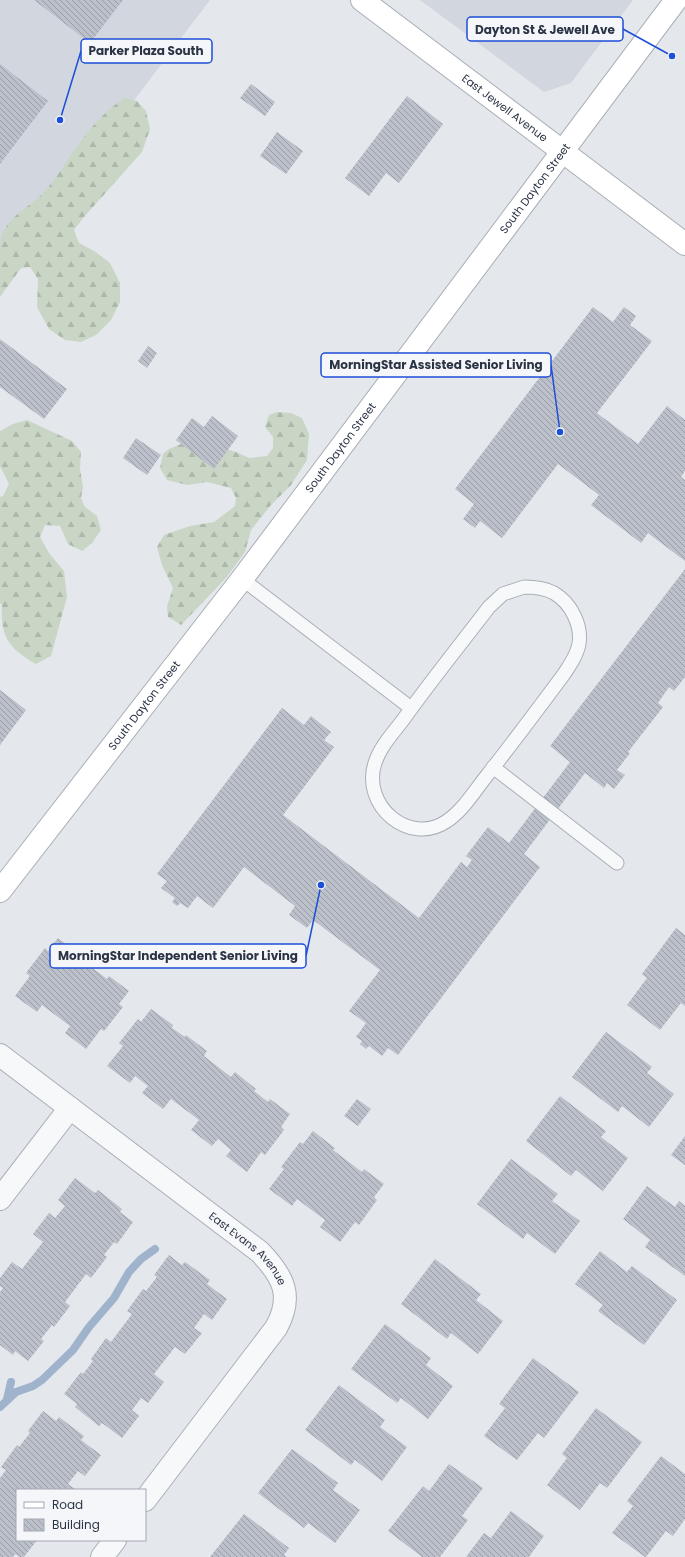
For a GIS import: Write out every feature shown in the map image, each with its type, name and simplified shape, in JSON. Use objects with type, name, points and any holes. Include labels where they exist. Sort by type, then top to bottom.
[{"type":"street","name":"East Jewell Avenue","points":[[362,0],[564,151],[685,244]]},
{"type":"street","name":"South Dayton Street","points":[[0,891],[242,579],[676,0]]},
{"type":"street","name":"East Evans Avenue","points":[[0,1055],[260,1252],[276,1270],[285,1289],[285,1310],[276,1328],[146,1499]]},
{"type":"street","points":[[0,1199],[70,1108]]},
{"type":"street","points":[[102,1557],[114,1541]]},
{"type":"lane","points":[[242,579],[411,708]]},
{"type":"lane","points":[[524,587],[535,587],[554,593],[567,604],[576,618],[579,643],[576,653],[564,674],[463,806],[449,820],[441,825],[423,829],[412,828],[393,819],[380,806],[373,788],[372,772],[375,762],[383,747],[411,708],[489,607],[503,594],[524,587]]},
{"type":"lane","points":[[493,767],[618,863]]},
{"type":"shaded area","points":[[0,0],[210,0],[1,276],[0,275]]},
{"type":"shaded area","points":[[420,0],[633,0],[571,83],[544,92]]},
{"type":"green space","points":[[124,98],[137,101],[146,111],[150,129],[142,152],[74,230],[79,243],[94,251],[110,263],[120,283],[120,302],[111,320],[96,335],[81,342],[65,340],[49,329],[37,307],[38,279],[30,267],[21,268],[0,297],[1,236],[11,221],[39,197],[49,186],[91,128],[103,115]]},
{"type":"green space","points":[[277,412],[291,413],[302,418],[309,434],[307,460],[291,485],[271,505],[251,530],[245,552],[226,578],[181,625],[168,617],[167,606],[173,588],[162,565],[157,547],[164,535],[190,526],[214,522],[235,506],[236,498],[231,488],[207,482],[187,485],[167,480],[160,468],[163,454],[169,449],[188,441],[207,443],[236,452],[249,458],[267,456],[273,448],[273,437],[265,427],[269,415]]},
{"type":"green space","points":[[27,420],[72,441],[81,452],[80,469],[83,487],[81,498],[85,507],[97,516],[101,530],[92,543],[82,551],[68,544],[60,526],[45,525],[40,537],[49,553],[64,571],[67,597],[51,656],[36,664],[19,653],[8,641],[3,626],[2,605],[0,603],[0,497],[3,496],[9,484],[0,466],[0,431],[13,424]]},
{"type":"building","points":[[34,0],[123,0],[90,43]]},
{"type":"building","points":[[0,64],[48,101],[0,164]]},
{"type":"building","points":[[251,84],[275,102],[265,116],[240,98]]},
{"type":"building","points":[[407,96],[443,124],[399,183],[386,173],[369,196],[345,178]]},
{"type":"building","points":[[277,132],[303,151],[286,174],[260,156]]},
{"type":"building","points":[[593,307],[613,322],[624,307],[636,316],[630,325],[652,341],[597,413],[638,444],[667,406],[685,420],[685,471],[681,477],[685,480],[685,561],[648,533],[641,543],[591,505],[599,495],[558,464],[502,538],[480,521],[475,528],[463,519],[474,504],[455,489]]},
{"type":"building","points":[[0,339],[67,389],[44,419],[0,387]]},
{"type":"building","points":[[148,346],[157,353],[147,368],[138,361]]},
{"type":"building","points":[[212,416],[238,436],[214,469],[176,440],[192,418],[204,427]]},
{"type":"building","points":[[136,438],[161,455],[147,475],[123,458]]},
{"type":"building","points":[[685,569],[685,677],[674,691],[669,687],[658,703],[663,707],[628,752],[630,753],[617,770],[625,775],[614,789],[607,783],[604,788],[585,773],[524,854],[540,867],[398,1055],[388,1048],[382,1056],[369,1046],[366,1049],[360,1044],[362,1041],[356,1037],[366,1023],[349,1011],[380,970],[313,920],[307,928],[289,915],[295,906],[244,867],[213,908],[197,896],[188,908],[180,903],[177,906],[172,902],[175,898],[161,888],[167,881],[157,874],[282,708],[304,725],[311,716],[331,732],[324,740],[334,747],[283,815],[419,918],[461,862],[467,867],[472,860],[466,856],[488,827],[509,843],[570,762],[550,746]]},
{"type":"building","points":[[0,690],[26,710],[0,745]]},
{"type":"building","points":[[676,928],[685,935],[685,1006],[681,1003],[660,1030],[627,1005],[647,978],[642,974]]},
{"type":"building","points":[[58,938],[80,955],[78,957],[107,979],[109,976],[129,991],[119,1004],[123,1007],[104,1031],[101,1029],[86,1049],[65,1033],[70,1026],[42,1005],[37,1012],[15,996],[30,976],[26,973],[45,948],[48,951]]},
{"type":"building","points":[[151,1009],[173,1025],[172,1028],[185,1037],[186,1035],[207,1051],[204,1056],[231,1077],[235,1072],[256,1089],[254,1091],[268,1102],[270,1099],[290,1114],[281,1127],[284,1130],[265,1155],[261,1152],[247,1172],[226,1156],[231,1150],[218,1139],[212,1146],[191,1130],[199,1120],[171,1099],[163,1109],[142,1093],[148,1086],[135,1076],[130,1083],[107,1066],[123,1046],[119,1043],[138,1019],[141,1022]]},
{"type":"building","points":[[606,1032],[652,1067],[647,1073],[674,1094],[649,1127],[622,1106],[618,1112],[572,1077]]},
{"type":"building","points":[[560,1096],[606,1131],[601,1137],[628,1158],[603,1191],[576,1170],[571,1176],[526,1141]]},
{"type":"building","points":[[357,1099],[371,1109],[358,1126],[344,1116]]},
{"type":"building","points":[[313,1131],[335,1148],[333,1150],[362,1172],[364,1169],[384,1184],[374,1197],[377,1200],[359,1225],[355,1222],[340,1242],[320,1227],[325,1220],[297,1199],[292,1206],[269,1189],[284,1169],[281,1167],[300,1142],[303,1144]]},
{"type":"building","points":[[685,1136],[685,1165],[671,1155]]},
{"type":"building","points":[[511,1159],[558,1194],[552,1201],[580,1221],[555,1254],[527,1233],[523,1239],[477,1204]]},
{"type":"building","points":[[75,1178],[95,1193],[98,1190],[122,1209],[120,1212],[133,1222],[117,1244],[114,1242],[104,1255],[107,1257],[91,1278],[86,1274],[65,1302],[70,1306],[54,1327],[52,1325],[41,1339],[44,1341],[28,1361],[15,1351],[13,1355],[0,1345],[0,1292],[3,1288],[0,1286],[0,1278],[12,1262],[22,1269],[43,1242],[33,1234],[49,1213],[55,1218],[65,1206],[58,1200]]},
{"type":"building","points":[[647,1186],[675,1207],[679,1201],[685,1206],[685,1276],[645,1247],[650,1240],[623,1219]]},
{"type":"building","points":[[600,1251],[627,1272],[632,1266],[677,1300],[644,1345],[598,1311],[603,1305],[575,1284]]},
{"type":"building","points":[[169,1255],[182,1265],[185,1262],[210,1280],[207,1284],[227,1299],[212,1320],[204,1314],[194,1328],[202,1333],[185,1354],[175,1347],[154,1374],[164,1382],[148,1403],[141,1398],[132,1410],[139,1416],[122,1438],[102,1423],[99,1426],[75,1407],[77,1404],[64,1394],[81,1372],[83,1374],[93,1361],[91,1359],[106,1338],[111,1342],[132,1314],[127,1311],[143,1289],[146,1291],[157,1277],[154,1275]]},
{"type":"building","points":[[435,1259],[481,1294],[476,1300],[503,1321],[478,1354],[451,1333],[447,1339],[401,1304]]},
{"type":"building","points":[[385,1324],[431,1358],[426,1365],[453,1386],[428,1419],[401,1398],[397,1403],[351,1369]]},
{"type":"building","points":[[533,1358],[579,1392],[544,1438],[538,1433],[517,1460],[484,1436],[505,1408],[499,1404]]},
{"type":"building","points":[[339,1385],[385,1420],[380,1427],[407,1447],[382,1481],[355,1460],[351,1465],[305,1430]]},
{"type":"building","points":[[596,1408],[642,1442],[607,1488],[600,1483],[580,1510],[547,1485],[567,1458],[562,1454]]},
{"type":"building","points":[[43,1411],[56,1421],[59,1417],[84,1436],[81,1440],[101,1455],[85,1476],[78,1471],[68,1484],[75,1489],[16,1489],[16,1541],[36,1541],[24,1557],[20,1557],[15,1554],[13,1557],[0,1557],[0,1478],[6,1470],[1,1467],[17,1445],[19,1447],[30,1433],[28,1431]]},
{"type":"building","points":[[292,1449],[338,1483],[333,1490],[360,1510],[335,1543],[308,1523],[304,1528],[258,1493]]},
{"type":"building","points":[[661,1456],[685,1474],[685,1519],[673,1536],[666,1531],[645,1557],[612,1533],[633,1506],[627,1501]]},
{"type":"building","points":[[449,1464],[483,1488],[462,1516],[468,1520],[440,1557],[422,1557],[388,1531],[423,1486],[429,1491]]},
{"type":"building","points":[[511,1511],[544,1536],[529,1557],[466,1557],[484,1533],[491,1538]]},
{"type":"building","points":[[244,1514],[289,1548],[284,1555],[287,1557],[210,1557]]},
{"type":"waterway","points":[[0,1407],[16,1392],[33,1386],[42,1380],[73,1350],[89,1327],[114,1298],[129,1272],[141,1259],[155,1249]]},
{"type":"waterway","points":[[7,1399],[11,1382]]},
{"type":"place","name":"Dayton St & Jewell Ave","points":[[672,56]]},
{"type":"place","name":"Parker Plaza South","points":[[60,120]]},
{"type":"place","name":"MorningStar Assisted Senior Living","points":[[560,432]]},
{"type":"place","name":"MorningStar Independent Senior Living","points":[[321,885]]}]
